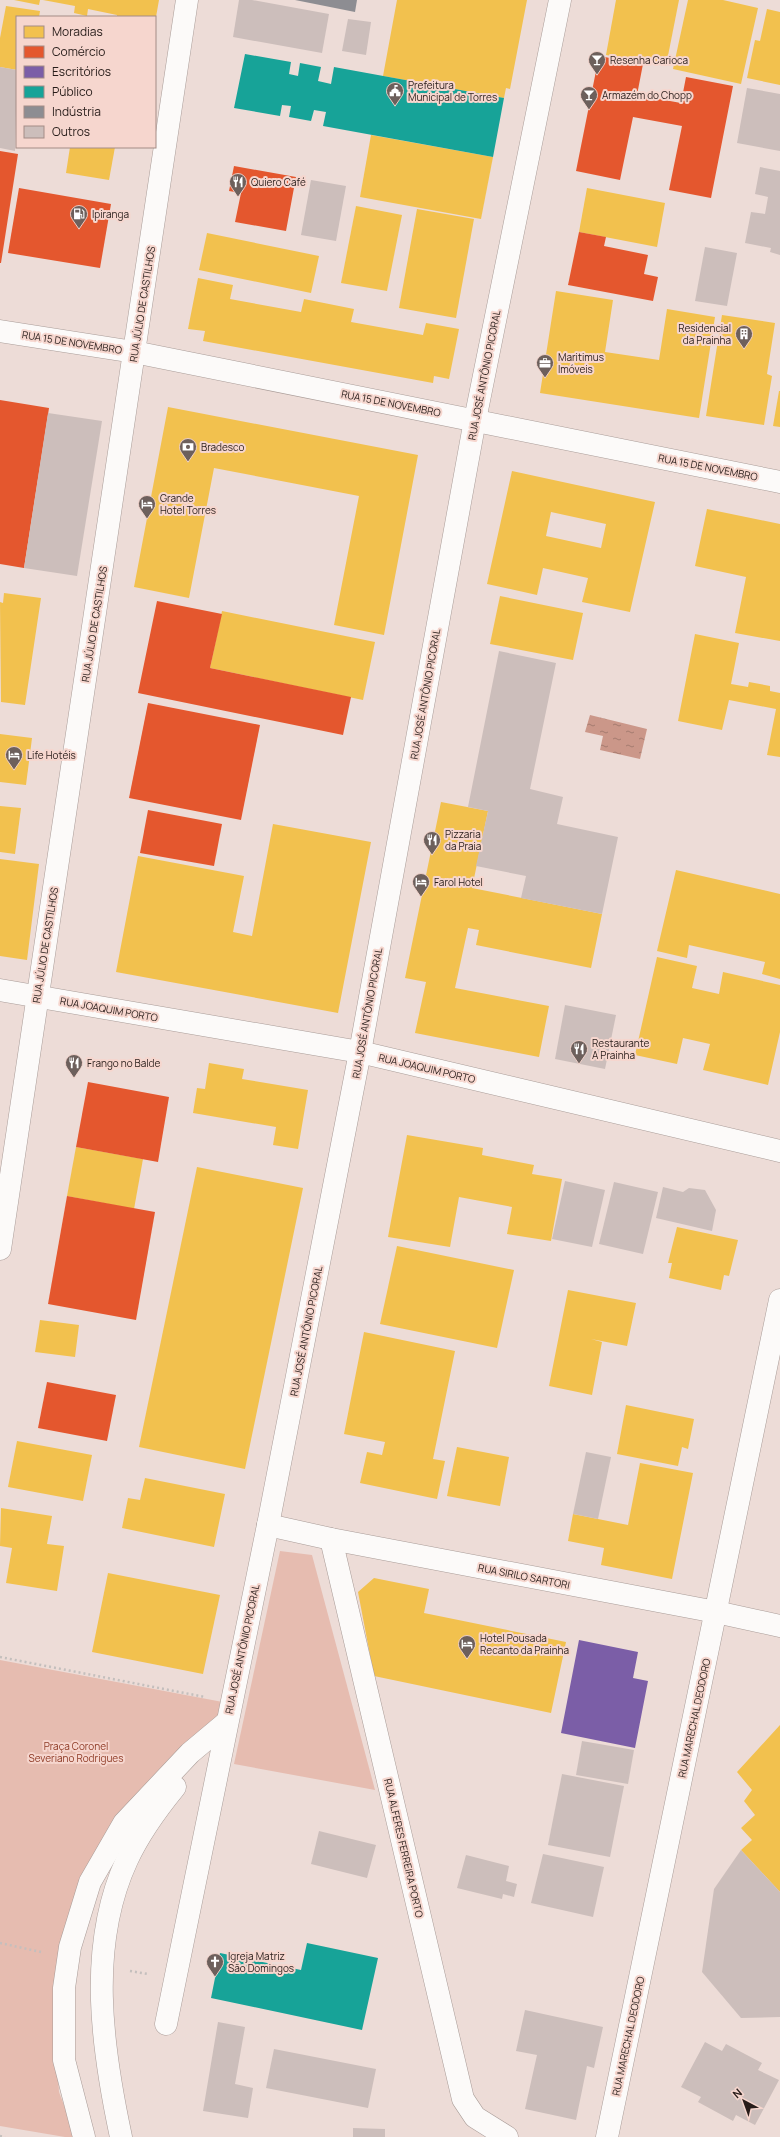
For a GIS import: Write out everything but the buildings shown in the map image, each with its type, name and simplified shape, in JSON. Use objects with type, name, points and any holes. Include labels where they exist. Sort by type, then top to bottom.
[{"type":"street","name":"RUA JÚLIO DE CASTILHOS","points":[[0,1249],[187,0]]},
{"type":"street","name":"RUA JOSÉ ANTÔNIO PICORAL","points":[[166,2024],[268,1525],[360,1052],[475,420],[560,0]]},
{"type":"street","name":"RUA 15 DE NOVEMBRO","points":[[0,331],[134,352],[780,482]]},
{"type":"street","name":"RUA JOAQUIM PORTO","points":[[0,990],[360,1052],[780,1151]]},
{"type":"street","name":"RUA MARECHAL DEODORO","points":[[607,2137],[780,1300]]},
{"type":"street","name":"RUA SIRILO SARTORI","points":[[268,1525],[331,1539],[716,1612],[780,1626]]},
{"type":"street","name":"RUA ALFERES FERREIRA PORTO","points":[[331,1539],[463,2099],[475,2117],[507,2137]]},
{"type":"street","points":[[84,2137],[64,2060],[64,1988],[70,1947],[90,1882],[124,1823],[229,1712]]},
{"type":"street","points":[[121,2137],[113,2100],[103,2017],[104,1942],[117,1884],[127,1859],[159,1807],[229,1712]]},
{"type":"path","points":[[0,1657],[229,1712]]},
{"type":"path","points":[[0,2136],[5,2137]]},
{"type":"green space","points":[[280,1551],[312,1555],[375,1790],[234,1764]]},
{"type":"green space","name":"Praça Coronel Severiano Rodrigues","points":[[0,1660],[228,1703],[225,1719],[102,1842],[57,2060],[59,2092],[76,2137],[65,2137],[0,2126]]},
{"type":"water","points":[[590,715],[647,729],[640,759],[600,750],[603,736],[585,732]]},
{"type":"place","name":"Resenha Carioca","points":[[597,75]]},
{"type":"place","name":"Prefeitura Municipal de Torres","points":[[395,106]]},
{"type":"place","name":"Armazém do Chopp","points":[[589,110]]},
{"type":"place","name":"Quiero Café","points":[[238,197]]},
{"type":"place","name":"Ipiranga","points":[[79,229]]},
{"type":"place","name":"Residencial da Prainha","points":[[744,349]]},
{"type":"place","name":"Maritimus Imóveis","points":[[545,378]]},
{"type":"place","name":"Bradesco","points":[[188,462]]},
{"type":"place","name":"Grande Hotel Torres","points":[[147,519]]},
{"type":"place","name":"Life Hotéis","points":[[14,770]]},
{"type":"place","name":"Pizzaria da Praia","points":[[432,855]]},
{"type":"place","name":"Farol Hotel","points":[[421,897]]},
{"type":"place","name":"Restaurante A Prainha","points":[[579,1064]]},
{"type":"place","name":"Frango no Balde","points":[[74,1078]]},
{"type":"place","name":"Hotel Pousada Recanto da Prainha","points":[[467,1659]]},
{"type":"place","name":"Igreja Matriz São Domingos","points":[[215,1977]]}]
